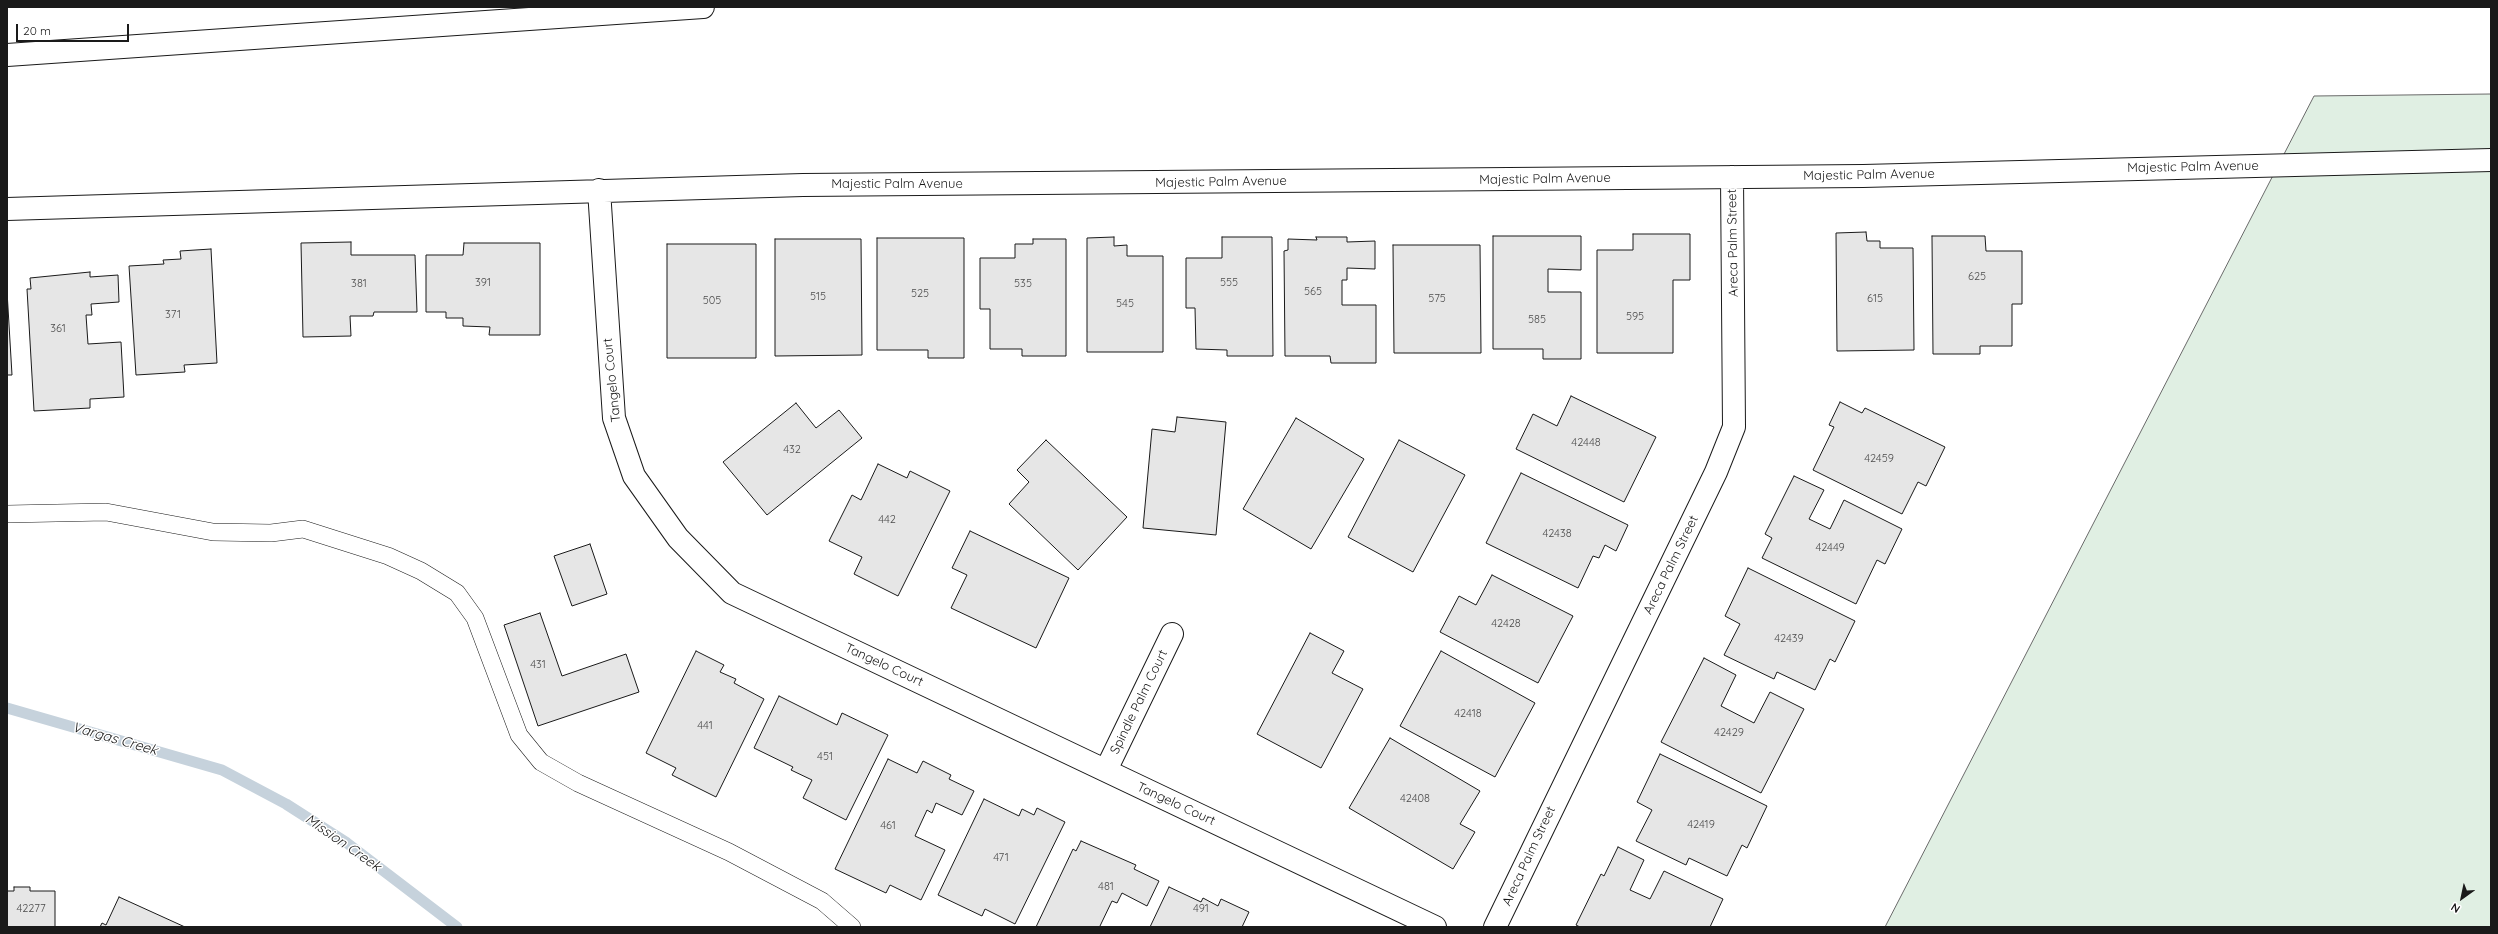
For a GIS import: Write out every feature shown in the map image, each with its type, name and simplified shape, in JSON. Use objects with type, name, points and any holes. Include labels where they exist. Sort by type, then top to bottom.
[{"type":"main road","points":[[7,55],[702,7]]},
{"type":"main road","name":"Majestic Palm Avenue","points":[[7,209],[803,185],[1732,177],[2491,160]]},
{"type":"main road","name":"Areca Palm Street","points":[[1495,927],[1716,472],[1734,427],[1732,177]]},
{"type":"main road","name":"Tangelo Court","points":[[599,190],[614,418],[634,476],[678,538],[732,593],[1435,927]]},
{"type":"main road","name":"Spindle Palm Court","points":[[1106,770],[1172,634]]},
{"type":"lane","points":[[7,514],[106,512],[213,532],[271,533],[303,529],[388,556],[421,571],[457,593],[475,618],[519,735],[541,762],[578,783],[729,852],[822,901],[852,927]]},
{"type":"green space","points":[[2491,94],[2491,927],[1885,927],[2314,96]]},
{"type":"building","points":[[1866,232],[1867,241],[1880,241],[1880,248],[1913,248],[1914,350],[1837,351],[1836,233]]},
{"type":"building","points":[[1633,234],[1690,234],[1690,280],[1673,280],[1673,353],[1597,353],[1597,250],[1633,250]]},
{"type":"building","points":[[1493,236],[1581,236],[1581,270],[1548,269],[1548,292],[1581,292],[1581,359],[1543,359],[1543,349],[1493,349]]},
{"type":"building","points":[[1932,236],[1985,236],[1986,251],[2022,251],[2022,304],[2012,304],[2012,346],[1980,346],[1980,354],[1933,354]]},
{"type":"building","points":[[1114,237],[1114,246],[1127,245],[1127,256],[1163,256],[1163,352],[1087,352],[1087,238]]},
{"type":"building","points":[[1222,237],[1272,237],[1273,356],[1227,356],[1227,350],[1196,349],[1195,308],[1186,308],[1186,258],[1222,258]]},
{"type":"building","points":[[1316,237],[1347,237],[1347,242],[1375,241],[1375,269],[1347,268],[1347,280],[1342,280],[1342,305],[1376,305],[1376,363],[1331,363],[1330,356],[1285,356],[1284,251],[1288,250],[1288,239],[1317,240]]},
{"type":"building","points":[[877,238],[964,238],[964,358],[928,358],[928,350],[877,350]]},
{"type":"building","points":[[775,239],[861,239],[862,355],[775,356]]},
{"type":"building","points":[[1033,239],[1066,239],[1066,356],[1022,356],[1022,349],[990,349],[990,309],[980,309],[980,258],[1015,258],[1015,244],[1033,244]]},
{"type":"building","points":[[351,242],[351,255],[415,255],[417,312],[374,312],[373,316],[350,316],[351,336],[303,337],[301,243]]},
{"type":"building","points":[[464,243],[540,243],[540,335],[489,335],[490,327],[463,326],[463,318],[446,318],[446,312],[426,312],[426,255],[463,255]]},
{"type":"building","points":[[667,244],[756,244],[756,358],[667,358]]},
{"type":"building","points":[[1393,245],[1480,245],[1481,353],[1394,353]]},
{"type":"building","points":[[211,249],[217,363],[184,365],[185,372],[136,375],[129,266],[164,264],[163,260],[181,259],[180,251]]},
{"type":"building","points":[[90,272],[90,277],[118,275],[119,302],[91,304],[92,315],[86,315],[88,344],[121,342],[124,397],[90,399],[90,408],[34,411],[27,289],[31,289],[30,278]]},
{"type":"building","points":[[7,291],[12,375],[7,375]]},
{"type":"building","points":[[1571,396],[1656,437],[1624,502],[1516,449],[1533,414],[1557,426]]},
{"type":"building","points":[[1840,402],[1862,413],[1865,408],[1945,447],[1926,486],[1918,482],[1902,514],[1813,470],[1834,427],[1829,425]]},
{"type":"building","points":[[796,403],[816,428],[839,410],[862,438],[767,515],[723,462]]},
{"type":"building","points":[[1177,417],[1226,422],[1216,535],[1143,528],[1152,429],[1175,432]]},
{"type":"building","points":[[1296,418],[1364,459],[1311,549],[1243,509]]},
{"type":"building","points":[[1046,440],[1127,517],[1078,570],[1009,504],[1029,482],[1017,470]]},
{"type":"building","points":[[1399,440],[1465,475],[1413,572],[1348,537]]},
{"type":"building","points":[[878,464],[907,478],[910,471],[950,491],[898,596],[854,574],[862,557],[829,541],[852,495],[861,500]]},
{"type":"building","points":[[1521,473],[1628,525],[1616,551],[1605,545],[1599,558],[1593,556],[1578,588],[1486,543]]},
{"type":"building","points":[[1794,476],[1824,490],[1809,519],[1830,529],[1844,500],[1902,529],[1885,564],[1877,560],[1856,604],[1762,558],[1772,538],[1765,534]]},
{"type":"building","points":[[970,531],[1069,578],[1036,648],[951,608],[967,575],[952,568]]},
{"type":"building","points":[[590,544],[607,594],[572,606],[554,556]]},
{"type":"building","points":[[1748,568],[1855,621],[1835,662],[1830,659],[1815,690],[1777,672],[1774,679],[1724,655],[1740,624],[1725,616]]},
{"type":"building","points":[[1492,575],[1573,616],[1538,683],[1440,632],[1459,596],[1476,605]]},
{"type":"building","points":[[540,613],[562,676],[626,654],[639,692],[538,726],[504,625]]},
{"type":"building","points":[[1310,633],[1344,651],[1332,673],[1363,689],[1321,768],[1257,734]]},
{"type":"building","points":[[696,651],[724,665],[720,672],[736,679],[734,683],[764,699],[716,797],[672,775],[676,768],[646,753]]},
{"type":"building","points":[[1441,651],[1535,703],[1495,777],[1400,726]]},
{"type":"building","points":[[1704,658],[1736,675],[1721,706],[1754,723],[1770,692],[1804,709],[1761,793],[1661,742]]},
{"type":"building","points":[[779,696],[837,725],[842,713],[888,735],[846,820],[803,798],[812,780],[791,770],[793,767],[754,748]]},
{"type":"building","points":[[1390,738],[1480,791],[1460,824],[1475,832],[1453,869],[1349,808]]},
{"type":"building","points":[[1660,754],[1767,806],[1747,848],[1742,845],[1727,876],[1689,858],[1686,865],[1636,841],[1652,810],[1637,802]]},
{"type":"building","points":[[888,759],[917,773],[923,761],[951,775],[949,779],[974,791],[962,815],[936,803],[932,813],[927,810],[915,836],[945,850],[921,900],[890,885],[886,893],[835,869]]},
{"type":"building","points":[[984,799],[1019,816],[1022,809],[1034,815],[1037,808],[1065,822],[1015,924],[985,909],[982,916],[938,895]]},
{"type":"building","points":[[1081,841],[1136,865],[1134,869],[1159,881],[1147,906],[1122,893],[1117,903],[1112,901],[1100,926],[1101,927],[1036,927],[1073,849],[1076,851]]},
{"type":"building","points":[[1618,847],[1644,860],[1630,890],[1650,899],[1664,871],[1723,899],[1710,927],[1580,927],[1576,925],[1601,874],[1604,876]]},
{"type":"building","points":[[14,887],[30,887],[30,891],[55,891],[55,927],[7,927],[7,891],[14,891]]},
{"type":"building","points":[[1169,887],[1201,902],[1203,898],[1218,906],[1221,899],[1249,912],[1242,927],[1150,927]]},
{"type":"building","points":[[119,897],[185,927],[100,927],[102,923],[106,925]]},
{"type":"waterway","name":"Mission Creek","points":[[7,708],[222,770],[286,804],[347,843],[457,927]]},
{"type":"water label","name":"Vargas Creek","points":[[115,739]]}]
